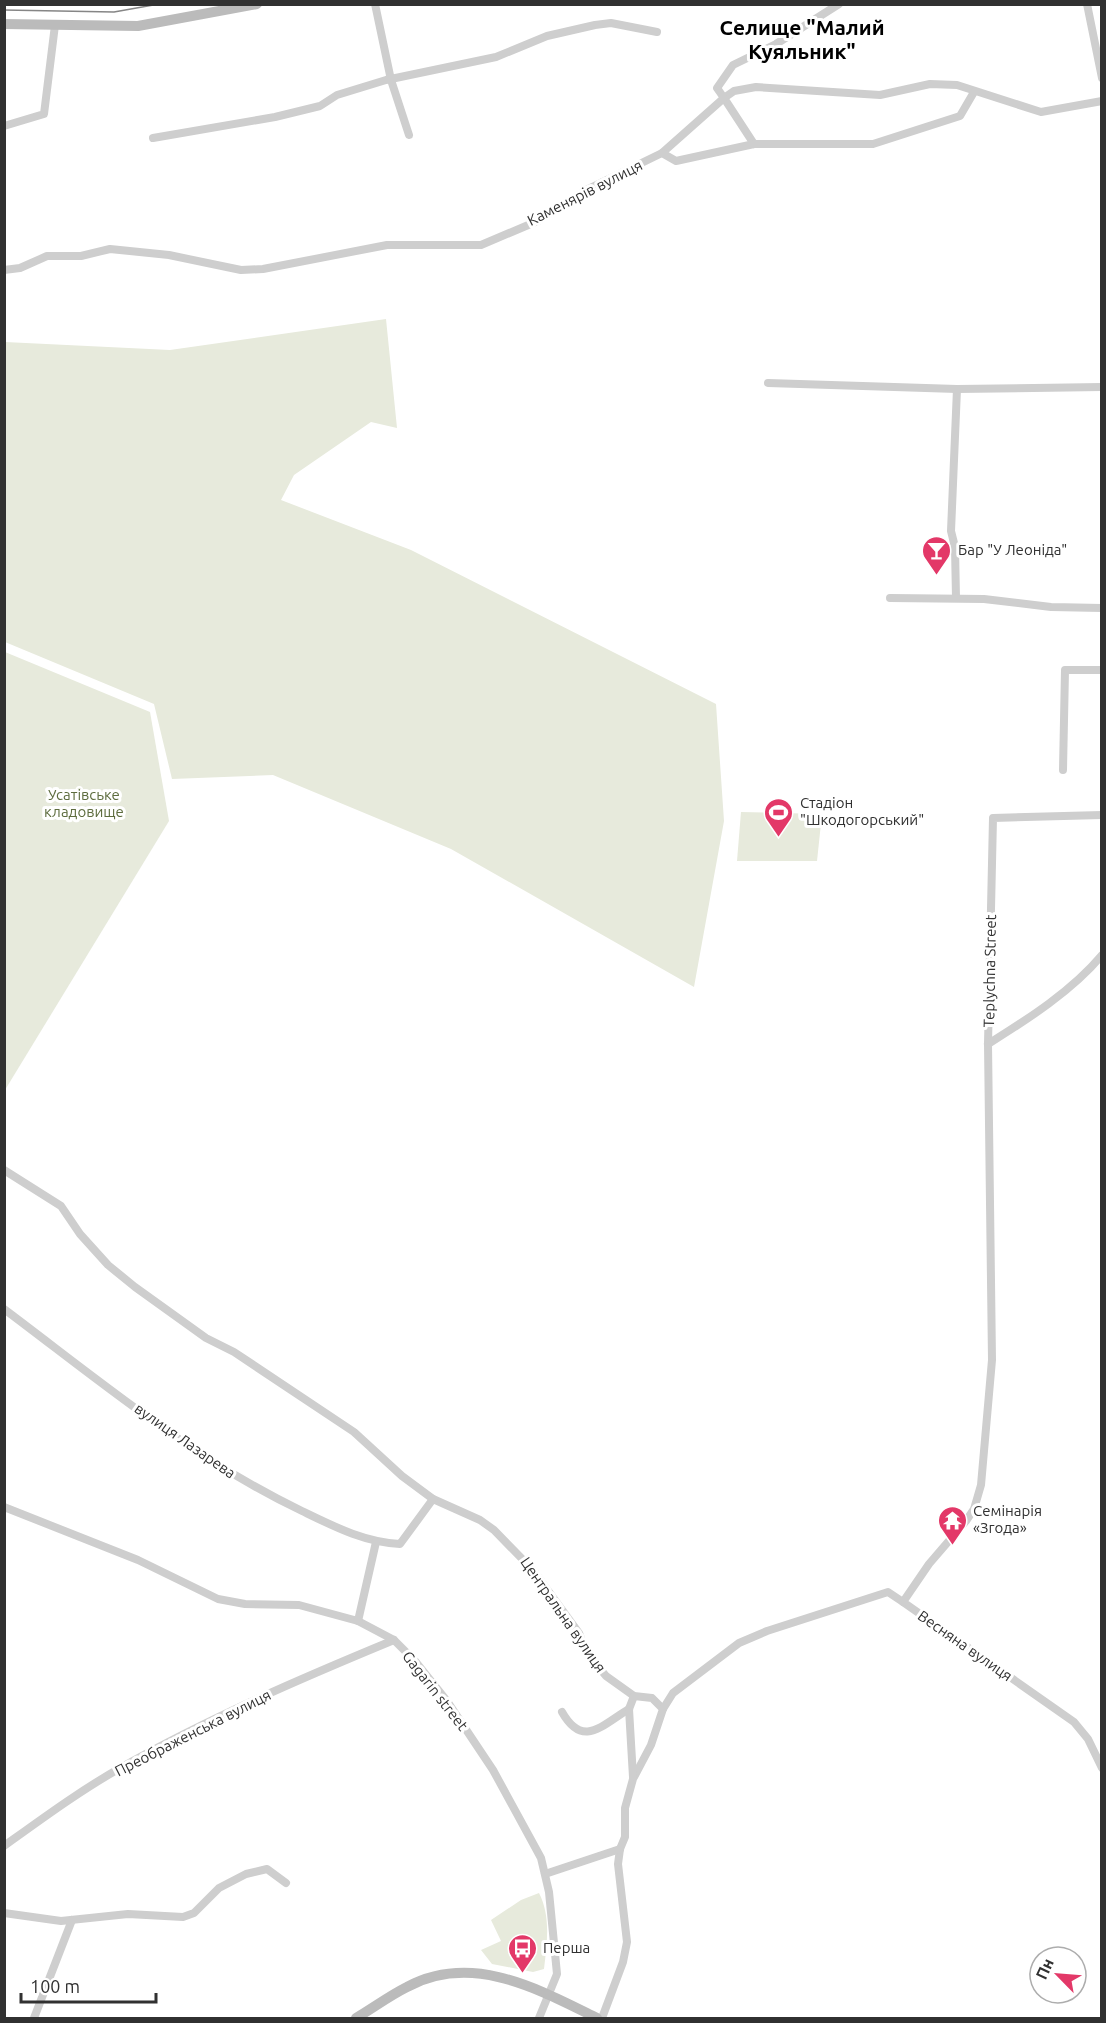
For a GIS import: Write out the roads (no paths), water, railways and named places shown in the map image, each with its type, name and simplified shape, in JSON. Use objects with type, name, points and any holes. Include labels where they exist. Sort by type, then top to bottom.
[{"type":"main road","points":[[4,24],[138,26],[257,4]]},
{"type":"main road","points":[[356,2019],[408,1986],[455,1973],[479,1972],[496,1975],[549,1995],[597,2019]]},
{"type":"street","points":[[375,4],[391,80],[409,135]]},
{"type":"street","points":[[754,144],[717,88],[733,65],[776,44],[839,4]]},
{"type":"street","points":[[1087,4],[1101,78]]},
{"type":"street","points":[[153,138],[275,117],[320,106],[337,95],[386,80],[496,57],[547,36],[595,25],[611,22],[657,32]]},
{"type":"street","points":[[4,126],[44,114],[55,25]]},
{"type":"street","points":[[724,98],[734,91],[756,87],[880,95],[930,84],[957,85],[1041,112],[1101,100]]},
{"type":"street","points":[[662,153],[676,161],[754,144],[873,144],[960,116],[974,92]]},
{"type":"street","name":"Каменярів вулиця","points":[[4,270],[20,268],[47,256],[81,256],[110,249],[169,255],[241,270],[263,269],[387,245],[480,245],[540,220],[586,190],[662,153],[724,98]]},
{"type":"street","points":[[768,383],[957,389],[1101,387]]},
{"type":"street","points":[[956,598],[955,547],[951,531],[957,389]]},
{"type":"street","points":[[890,598],[956,598],[1052,607],[1101,608]]},
{"type":"street","points":[[1063,770],[1065,670],[1101,670]]},
{"type":"street","name":"Teplychna Street","points":[[992,1337],[988,1044],[993,818],[1101,815]]},
{"type":"street","points":[[988,1044],[1053,999],[1090,969],[1101,955]]},
{"type":"street","name":"Центральна вулиця","points":[[4,1170],[61,1206],[80,1234],[108,1265],[135,1287],[206,1338],[234,1352],[354,1432],[402,1476],[433,1500],[480,1520],[516,1550],[579,1633],[595,1664],[606,1676],[634,1696],[652,1698],[673,1693]]},
{"type":"street","name":"вулиця Лазарева","points":[[4,1309],[210,1462],[277,1499],[349,1534],[376,1542],[400,1544],[433,1500]]},
{"type":"street","name":"Весняна вулиця","points":[[992,1337],[981,1485],[974,1509],[956,1535],[912,1586],[903,1602],[1074,1722],[1088,1739],[1101,1768]]},
{"type":"street","name":"Gagarin street","points":[[4,1507],[138,1560],[218,1599],[245,1604],[299,1605],[358,1621],[394,1640],[415,1661],[447,1701],[493,1770],[541,1858],[557,1974],[539,2019]]},
{"type":"street","points":[[358,1621],[376,1542]]},
{"type":"street","points":[[602,2019],[623,1962],[627,1942],[618,1864],[620,1849],[625,1837],[625,1808],[633,1779],[651,1745],[663,1709],[673,1693],[739,1643],[767,1631],[888,1593],[903,1602]]},
{"type":"street","name":"Преображенська вулиця","points":[[4,1846],[78,1793],[133,1761],[205,1724],[394,1640]]},
{"type":"street","points":[[633,1779],[629,1708],[634,1696]]},
{"type":"street","points":[[652,1698],[663,1709]]},
{"type":"street","points":[[562,1712],[571,1727],[582,1732],[596,1729],[629,1708]]},
{"type":"street","points":[[545,1874],[620,1849]]},
{"type":"street","points":[[4,1913],[61,1921],[128,1914],[183,1917],[194,1913],[219,1888],[246,1874],[267,1869],[286,1883]]},
{"type":"street","points":[[34,2019],[72,1920]]},
{"type":"tram line","points":[[4,10],[114,12],[159,4]]},
{"type":"place","name":"Бар \"У Леоніда\"","points":[[937,576]]},
{"type":"place","name":"Стадіон \"Шкодогорський\"","points":[[779,838]]},
{"type":"place","name":"Семінарія «Згода»","points":[[952,1546]]},
{"type":"place","name":"Перша","points":[[522,1974]]},
{"type":"district","name":"Селище \"Малий Куяльник\"","points":[[802,40]]},
{"type":"park label","name":"Усатівське кладовище","points":[[84,804]]}]
